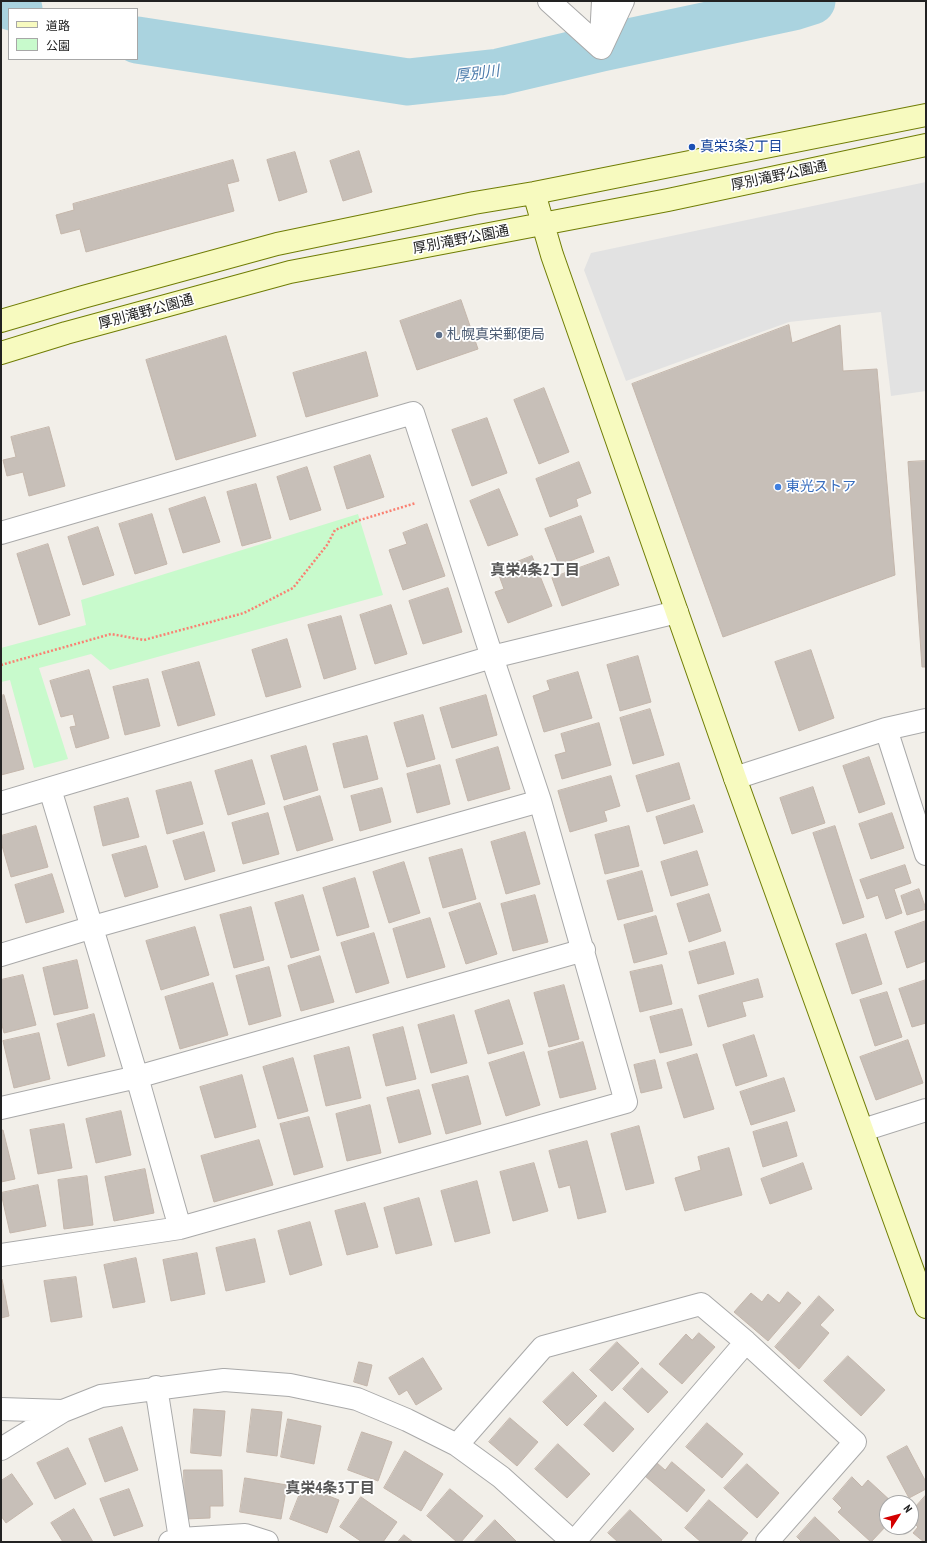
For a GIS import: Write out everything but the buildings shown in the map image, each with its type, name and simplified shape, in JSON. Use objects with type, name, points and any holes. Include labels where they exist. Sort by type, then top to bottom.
[{"type":"main road","points":[[1,321],[278,244],[474,203],[534,193],[926,115]]},
{"type":"main road","name":"厚別滝野公園通","points":[[1,353],[66,333],[290,272],[668,200],[926,145]]},
{"type":"main road","points":[[534,193],[542,224],[735,778],[926,1307]]},
{"type":"street","points":[[549,1],[601,48]]},
{"type":"street","points":[[601,48],[603,1]]},
{"type":"street","points":[[601,48],[623,1]]},
{"type":"street","points":[[1,533],[413,413],[540,801],[584,950],[626,1102],[180,1228],[1,1255]]},
{"type":"street","points":[[1,802],[50,789],[492,657],[677,612]]},
{"type":"street","points":[[735,778],[886,729],[926,720]]},
{"type":"street","points":[[886,729],[926,854]]},
{"type":"street","points":[[50,789],[93,927],[180,1228]]},
{"type":"street","points":[[1,955],[93,927],[540,801]]},
{"type":"street","points":[[1,1108],[137,1077],[584,950]]},
{"type":"street","points":[[863,1130],[926,1110]]},
{"type":"street","points":[[457,1445],[543,1347],[701,1304],[746,1342],[855,1442],[766,1542]]},
{"type":"street","points":[[1,1449],[63,1411],[101,1396],[224,1380],[290,1385],[357,1399],[407,1420],[457,1445],[501,1477],[573,1542],[746,1342]]},
{"type":"street","points":[[156,1388],[175,1540],[245,1535],[268,1542]]},
{"type":"street","points":[[1,1409],[63,1411]]},
{"type":"path","points":[[1,665],[111,634],[144,640],[244,613],[293,588],[327,545],[335,530],[360,520],[439,495]]},
{"type":"green space","points":[[358,514],[383,595],[110,670],[91,654],[39,668],[68,759],[34,768],[10,680],[1,682],[1,648],[86,625],[81,600]]},
{"type":"shaded area","points":[[926,182],[926,391],[891,396],[881,312],[789,322],[626,381],[584,270],[591,253]]},
{"type":"waterway","name":"厚別川","points":[[138,40],[408,82],[499,72],[601,48],[793,7],[812,1]]},
{"type":"waterway","name":"厚別川","points":[[1,4],[15,8]]},
{"type":"place","name":"真栄3条2丁目","points":[[692,147]]},
{"type":"place","name":"札幌真栄郵便局","points":[[439,335]]},
{"type":"place","name":"東光ストア","points":[[778,487]]},
{"type":"district","name":"真栄4条2丁目","points":[[535,571]]},
{"type":"district","name":"真栄4条3丁目","points":[[330,1489]]}]
